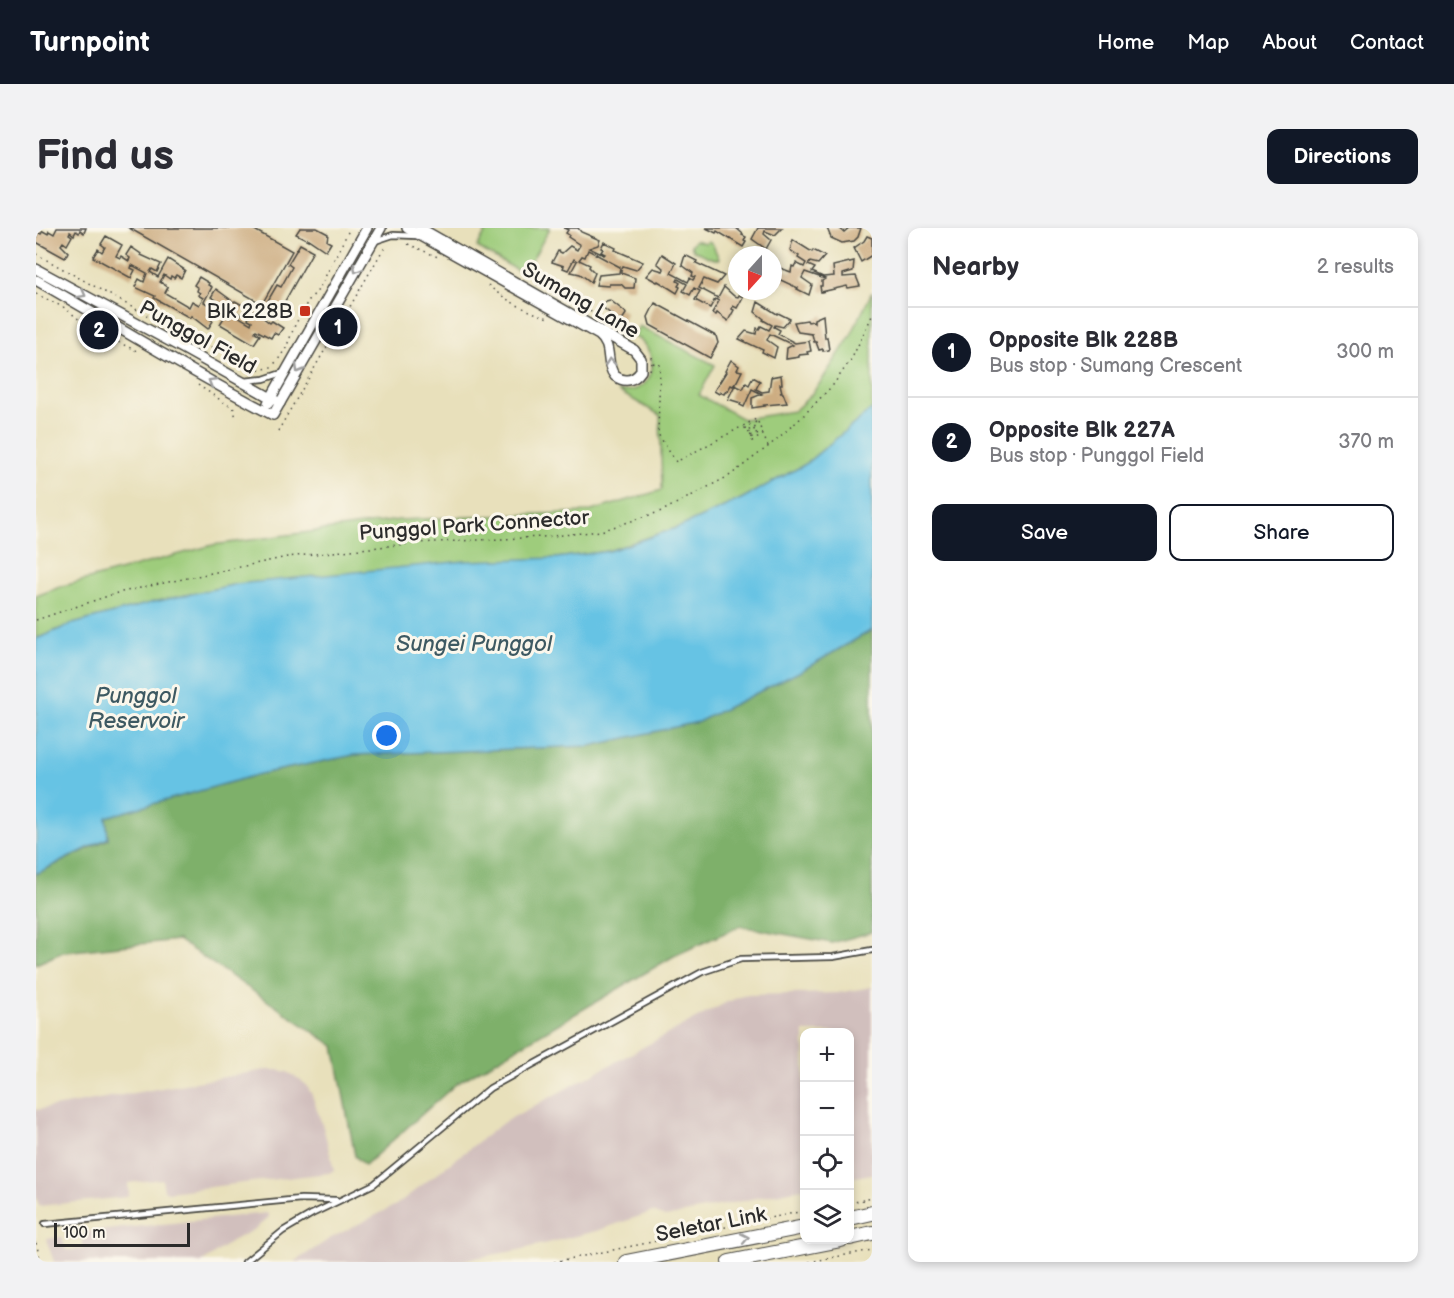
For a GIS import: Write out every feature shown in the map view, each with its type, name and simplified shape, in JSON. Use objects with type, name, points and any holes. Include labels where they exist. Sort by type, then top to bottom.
[{"type":"main road","points":[[854,1217],[872,1213]]},
{"type":"main road","name":"Seletar Link","points":[[626,1262],[800,1228]]},
{"type":"main road","points":[[854,1237],[872,1233]]},
{"type":"main road","name":"Seletar Link","points":[[729,1262],[817,1244]]},
{"type":"street","points":[[280,404],[381,228]]},
{"type":"street","name":"Sumang Lane","points":[[407,228],[421,232],[634,350],[641,359],[640,371],[632,379],[620,380],[611,372],[608,344],[598,335],[421,232]]},
{"type":"street","points":[[263,410],[363,231]]},
{"type":"street","name":"Punggol Field","points":[[36,269],[280,404],[273,415],[263,410],[36,280]]},
{"type":"lane","points":[[373,241],[393,235],[421,232]]},
{"type":"lane","points":[[241,381],[264,379],[285,372]]},
{"type":"lane","points":[[245,1262],[283,1231],[338,1200],[374,1184],[490,1088],[702,972],[741,959],[833,957],[872,950]]},
{"type":"lane","points":[[45,1224],[301,1198],[338,1200]]},
{"type":"path","points":[[36,254],[195,342],[220,350],[248,367],[263,370],[275,364],[286,348],[295,325],[308,301],[319,289],[350,228]]},
{"type":"path","points":[[278,431],[388,243]]},
{"type":"path","points":[[406,243],[448,261]]},
{"type":"path","points":[[488,284],[503,298],[523,309],[551,319]]},
{"type":"path","points":[[36,294],[64,308],[107,338],[143,353]]},
{"type":"path","name":"Punggol Park Connector","points":[[36,620],[117,593],[287,556],[416,543],[543,537],[601,531],[662,510],[729,476],[801,418],[833,385],[852,358],[872,316]]},
{"type":"path","points":[[648,374],[652,370],[651,356],[649,356]]},
{"type":"path","points":[[652,363],[660,365],[658,434],[675,462],[756,419],[769,446]]},
{"type":"path","points":[[191,381],[234,409],[236,419]]},
{"type":"path","points":[[757,422],[745,428],[747,431],[757,428],[748,433],[749,436],[758,432],[759,434],[750,438],[752,441],[763,435]]},
{"type":"path","points":[[854,1202],[872,1198]]},
{"type":"path","points":[[554,1262],[800,1212]]},
{"type":"path","points":[[36,1243],[41,1262]]},
{"type":"path","points":[[809,1262],[872,1250]]},
{"type":"shaded area","points":[[872,987],[872,1174],[854,1177],[854,1028],[800,1028],[800,1189],[666,1217],[652,1212],[596,1231],[519,1250],[453,1262],[294,1262],[331,1238],[396,1205],[504,1122],[727,1002],[745,995],[837,993]]},
{"type":"shaded area","points":[[265,1070],[287,1072],[301,1080],[308,1088],[324,1130],[334,1170],[329,1173],[168,1192],[164,1190],[162,1179],[128,1183],[127,1197],[39,1206],[36,1196],[36,1110]]},
{"type":"shaded area","points":[[267,1213],[269,1217],[255,1229],[232,1241],[203,1262],[54,1262],[46,1239],[62,1237],[66,1250],[83,1249],[83,1237],[87,1232]]},
{"type":"green space","points":[[488,228],[550,228],[524,274],[477,247]]},
{"type":"green space","points":[[695,240],[705,243],[709,241],[719,259],[694,251],[691,245]]},
{"type":"green space","points":[[872,292],[872,409],[804,465],[741,499],[682,526],[608,551],[556,558],[237,584],[154,602],[69,625],[36,639],[36,596],[60,587],[213,545],[399,520],[588,512],[662,490],[660,415],[618,391],[641,386],[648,380],[652,371],[649,352],[634,336],[639,326],[715,365],[699,395],[743,419],[794,411],[810,396],[850,337]]},
{"type":"green space","points":[[872,630],[872,932],[832,943],[740,926],[674,956],[456,1084],[365,1165],[355,1156],[334,1046],[178,940],[63,952],[36,964],[36,874],[108,839],[106,817],[260,774],[354,755],[590,746],[698,722],[801,671]]},
{"type":"water","name":"Punggol Reservoir","points":[[872,409],[872,630],[801,671],[698,722],[590,746],[354,755],[260,774],[106,817],[108,838],[36,874],[36,639],[69,625],[154,602],[237,584],[464,561],[556,558],[609,551],[682,526],[741,499],[804,465]]},
{"type":"building","points":[[57,228],[86,228],[84,233],[80,230],[74,235],[70,232],[72,236],[67,245],[63,242],[61,245],[68,252],[65,258],[36,242],[37,232],[41,234],[43,231],[48,234],[49,231],[54,234]]},
{"type":"building","points":[[129,228],[251,228],[292,251],[262,304]]},
{"type":"building","points":[[300,228],[317,228],[328,234],[327,241],[331,243],[326,251],[296,234]]},
{"type":"building","points":[[564,228],[578,228],[581,232],[600,240],[598,245],[589,248],[604,255],[601,248],[604,242],[616,248],[615,250],[643,262],[636,270],[623,266],[621,270],[621,273],[635,278],[634,288],[625,288],[621,284],[596,285],[599,275],[619,273],[620,267],[588,250],[585,257],[582,256],[579,260],[590,265],[589,267],[595,273],[591,282],[580,274],[571,272],[577,261],[574,259],[568,270],[552,262],[558,251],[562,253],[570,246],[577,250],[580,245],[568,237],[566,233],[568,230]]},
{"type":"building","points":[[706,228],[736,228],[746,237],[744,241],[746,242],[741,246],[717,231],[716,233]]},
{"type":"building","points":[[758,228],[782,228],[775,235],[765,231],[764,234],[771,240],[768,246],[762,246],[752,239]]},
{"type":"building","points":[[827,228],[839,228],[844,232],[849,228],[861,228],[854,241],[842,243],[831,238]]},
{"type":"building","points":[[106,236],[122,245],[116,256],[129,261],[130,258],[126,255],[131,247],[141,255],[161,264],[157,272],[152,269],[150,272],[158,277],[168,259],[185,270],[181,278],[176,275],[174,278],[171,276],[170,279],[164,275],[160,282],[168,287],[165,293],[189,307],[192,301],[199,305],[203,298],[198,295],[200,293],[197,291],[198,288],[194,285],[199,277],[209,283],[208,285],[212,287],[204,302],[215,309],[210,319],[213,321],[208,329],[191,316],[190,318],[154,298],[155,296],[135,287],[139,279],[144,282],[147,273],[132,265],[131,268],[135,270],[131,278],[93,257],[98,249],[102,252],[105,247],[101,244]]},
{"type":"building","points":[[867,236],[872,238],[872,255],[861,262],[854,248]]},
{"type":"building","points":[[793,240],[812,252],[813,250],[825,256],[818,264],[810,262],[808,265],[815,268],[812,272],[823,277],[834,276],[833,266],[854,261],[853,271],[843,274],[843,277],[856,276],[860,286],[848,288],[847,286],[821,292],[820,286],[825,279],[805,272],[802,278],[812,285],[809,295],[797,289],[782,281],[782,269],[791,272],[792,266],[794,267],[796,263],[804,267],[806,263],[790,250]]},
{"type":"building","points":[[300,244],[313,251],[276,317],[263,309],[277,285],[281,287],[292,267],[288,264]]},
{"type":"building","points":[[662,254],[676,263],[671,273],[688,282],[690,278],[693,280],[695,277],[682,265],[685,255],[697,261],[696,263],[724,276],[717,284],[704,279],[699,288],[718,298],[724,287],[728,291],[728,300],[741,300],[737,308],[733,306],[734,310],[728,321],[717,313],[716,315],[712,313],[719,301],[715,299],[710,308],[695,300],[700,291],[694,288],[690,295],[683,291],[687,284],[678,279],[680,287],[677,293],[646,276],[653,268],[663,271],[664,269],[657,263]]},
{"type":"building","points":[[216,289],[234,302],[246,307],[241,315],[237,312],[236,315],[251,324],[252,321],[248,319],[253,310],[270,323],[272,321],[283,328],[278,335],[274,333],[271,338],[256,330],[255,332],[260,335],[254,344],[220,324],[225,316],[230,318],[231,315],[215,306],[216,300],[211,297]]},
{"type":"building","points":[[610,300],[625,312],[622,320],[618,320],[601,306]]},
{"type":"building","points":[[758,302],[790,319],[783,327],[775,325],[774,327],[780,330],[778,334],[795,343],[809,341],[811,351],[799,357],[786,359],[787,348],[793,345],[770,334],[767,340],[777,347],[774,358],[739,339],[746,331],[756,334],[757,328],[761,326],[769,330],[772,325],[755,312]]},
{"type":"building","points":[[655,303],[716,336],[718,343],[710,358],[650,325],[648,317]]},
{"type":"building","points":[[823,315],[825,338],[827,337],[829,350],[823,351],[823,349],[819,350],[812,334],[798,332],[794,322],[807,320],[814,322],[814,319]]},
{"type":"building","points":[[731,360],[739,366],[737,370],[742,371],[727,392],[719,394],[714,391]]},
{"type":"building","points":[[781,375],[782,392],[780,393],[783,393],[787,403],[752,408],[752,398],[762,394],[752,389],[744,407],[740,405],[741,403],[728,399],[735,385],[743,389],[746,383],[749,385],[753,377],[760,381],[756,389],[762,392],[769,391],[771,377]]},
{"type":"place","name":"Blk 228B","points":[[305,311]]},
{"type":"place","name":"Opposite Blk 228B","points":[[338,327]]},
{"type":"place","name":"Opposite Blk 227A","points":[[99,330]]},
{"type":"water label","name":"Sungei Punggol","points":[[474,643]]}]
